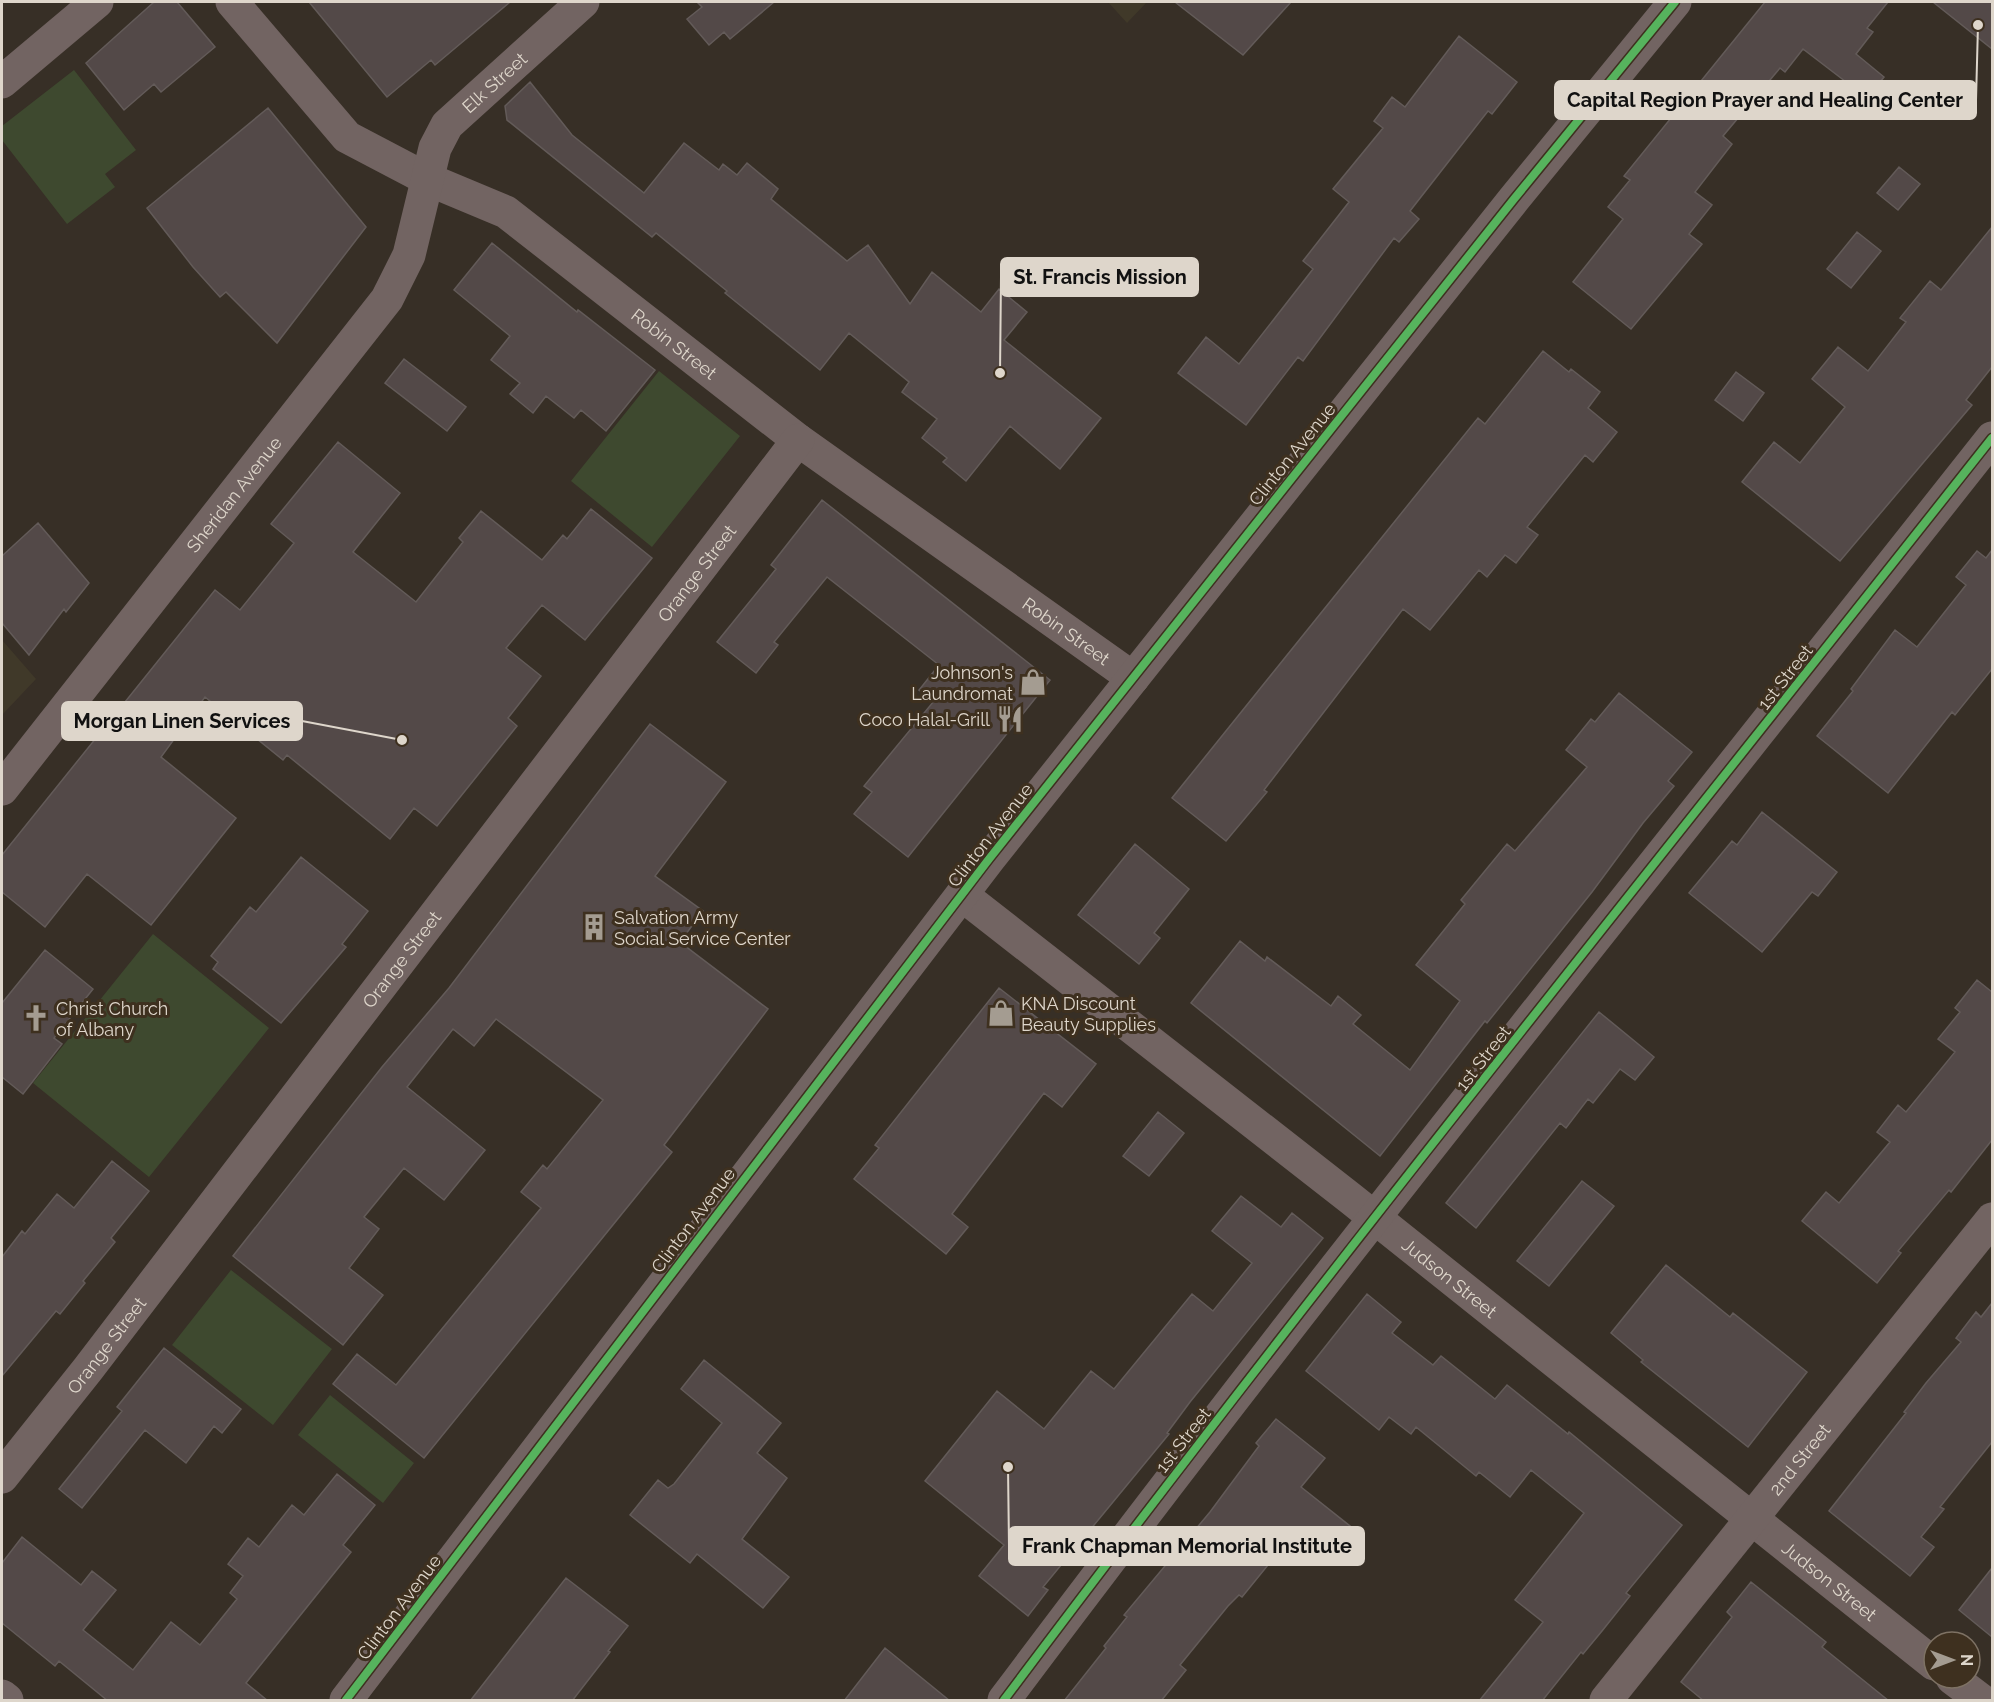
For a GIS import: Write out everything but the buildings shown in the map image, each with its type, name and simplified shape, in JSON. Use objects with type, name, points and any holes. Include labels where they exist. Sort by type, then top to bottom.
[{"type":"street","points":[[2,82],[97,2]]},
{"type":"street","name":"Robin Street","points":[[232,2],[347,137],[427,179],[506,212],[798,440],[1133,678]]},
{"type":"street","name":"Elk Street","points":[[427,179],[435,148],[447,125],[583,2]]},
{"type":"street","name":"Clinton Avenue","points":[[346,1701],[962,895],[1514,199],[1675,2]]},
{"type":"street","name":"Sheridan Avenue","points":[[2,789],[387,299],[409,255],[427,179]]},
{"type":"street","name":"1st Street","points":[[1004,1701],[1146,1510],[1992,438]]},
{"type":"street","name":"Orange Street","points":[[2,1477],[95,1359],[798,440]]},
{"type":"street","name":"Judson Street","points":[[962,895],[1922,1655]]},
{"type":"street","name":"2nd Street","points":[[1606,1701],[1992,1219]]},
{"type":"street","points":[[1967,1690],[1981,1701]]},
{"type":"street","points":[[2,1696],[7,1701]]},
{"type":"shaded area","points":[[1108,2],[1147,2],[1127,23]]},
{"type":"shaded area","points":[[2,640],[36,679],[2,715]]},
{"type":"green space","points":[[74,70],[136,150],[105,174],[115,187],[67,224],[2,140],[2,126]]},
{"type":"green space","points":[[659,371],[740,436],[652,547],[571,481]]},
{"type":"green space","points":[[153,934],[269,1028],[149,1177],[33,1083]]},
{"type":"green space","points":[[231,1270],[332,1349],[273,1425],[172,1345]]},
{"type":"green space","points":[[330,1395],[414,1463],[383,1503],[298,1435]]},
{"type":"cycle path","points":[[346,1700],[989,859],[1514,199],[1675,2]]},
{"type":"cycle path","points":[[1004,1700],[1370,1224],[1992,438]]},
{"type":"place","name":"Capital Region Prayer and Healing Center","points":[[1978,25]]},
{"type":"place","name":"St. Francis Mission","points":[[1000,373]]},
{"type":"place","name":"Johnson's Laundromat","points":[[1033,682]]},
{"type":"place","name":"Coco Halal-Grill","points":[[1010,719]]},
{"type":"place","name":"Morgan Linen Services","points":[[402,740]]},
{"type":"place","name":"Salvation Army Social Service Center","points":[[594,927]]},
{"type":"place","name":"KNA Discount Beauty Supplies","points":[[1001,1013]]},
{"type":"place","name":"Christ Church of Albany","points":[[36,1018]]},
{"type":"place","name":"Frank Chapman Memorial Institute","points":[[1008,1467]]}]
